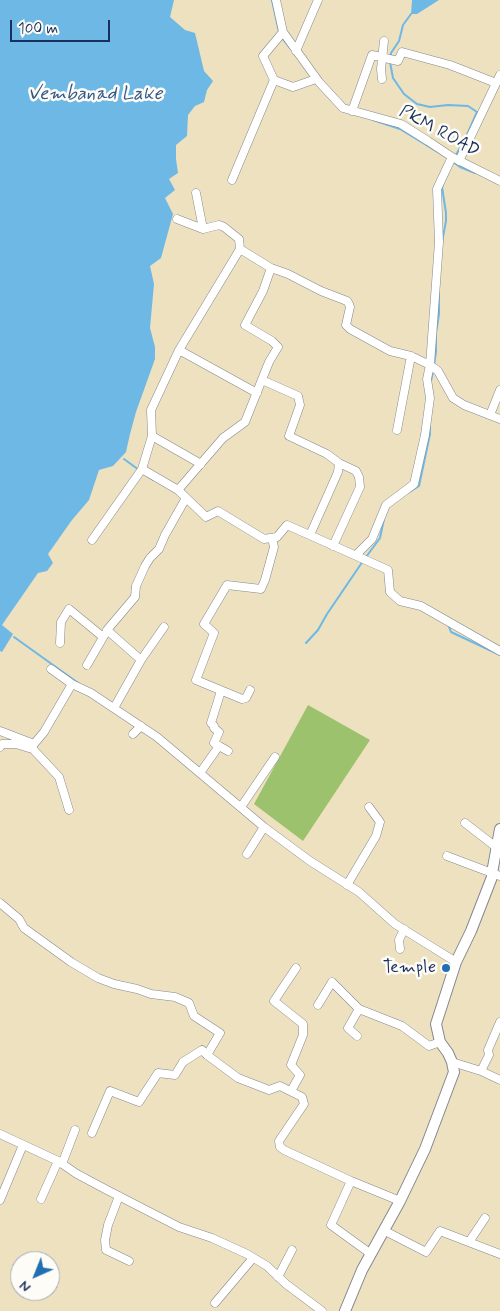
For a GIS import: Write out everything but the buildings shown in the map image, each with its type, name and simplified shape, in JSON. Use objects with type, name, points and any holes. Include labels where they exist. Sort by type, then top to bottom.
[{"type":"main road","points":[[345,1311],[362,1270],[380,1236],[385,1231],[424,1149],[454,1072],[448,1053],[440,1042],[436,1024],[456,962],[492,877],[496,874],[496,847],[500,829]]},
{"type":"street","name":"PKM ROAD","points":[[276,0],[282,32],[316,79],[340,106],[400,124],[452,157],[500,181]]},
{"type":"street","points":[[296,51],[318,0]]},
{"type":"street","points":[[282,32],[263,56],[274,80],[293,87],[316,79]]},
{"type":"street","points":[[382,79],[381,69],[384,41]]},
{"type":"street","points":[[352,111],[372,55],[398,61],[402,52],[450,65],[496,83]]},
{"type":"street","points":[[460,161],[500,75]]},
{"type":"street","points":[[232,180],[274,80]]},
{"type":"street","points":[[356,555],[372,538],[386,505],[414,484],[425,436],[430,398],[427,379],[430,365],[438,242],[438,189],[452,157]]},
{"type":"street","points":[[196,193],[203,229]]},
{"type":"street","points":[[92,540],[142,469],[152,436],[151,410],[179,350],[240,249],[239,239],[224,226],[219,225],[203,229],[177,219]]},
{"type":"street","points":[[240,249],[271,268],[346,301],[350,307],[346,325],[350,329],[390,351],[411,356],[430,365],[438,371],[453,398],[464,405],[500,419]]},
{"type":"street","points":[[178,490],[223,438],[245,422],[268,362],[278,347],[272,341],[245,325],[263,291],[271,268]]},
{"type":"street","points":[[179,350],[257,393]]},
{"type":"street","points":[[397,430],[411,356]]},
{"type":"street","points":[[262,380],[298,396],[300,405],[289,436],[356,470],[359,477],[360,486],[333,546]]},
{"type":"street","points":[[490,415],[500,390]]},
{"type":"street","points":[[152,436],[201,464]]},
{"type":"street","points":[[310,535],[338,472],[339,463]]},
{"type":"street","points":[[142,469],[178,490],[206,517],[218,511],[264,539],[276,537],[287,525],[388,570],[390,592],[400,601],[421,606],[500,651]]},
{"type":"street","points":[[87,664],[105,633],[134,597],[136,586],[150,558],[159,549],[186,498]]},
{"type":"street","points":[[250,690],[246,698],[242,699],[196,680],[214,632],[204,624],[227,586],[261,589],[266,580],[274,547],[272,538]]},
{"type":"street","points":[[60,642],[61,622],[69,609],[141,660]]},
{"type":"street","points":[[114,708],[141,660],[164,627]]},
{"type":"street","points":[[51,669],[72,684],[91,692],[157,738],[264,827],[310,861],[359,892],[395,924],[456,962]]},
{"type":"street","points":[[0,747],[2,744],[16,744],[29,748],[33,745],[44,732],[72,684]]},
{"type":"street","points":[[221,691],[211,723],[219,732],[214,743],[228,751]]},
{"type":"street","points":[[133,734],[140,726]]},
{"type":"street","points":[[0,731],[33,745],[58,777],[69,810]]},
{"type":"street","points":[[200,773],[219,746]]},
{"type":"street","points":[[241,807],[275,757]]},
{"type":"street","points":[[348,885],[376,836],[380,822],[369,807]]},
{"type":"street","points":[[465,823],[496,847]]},
{"type":"street","points":[[247,854],[264,827]]},
{"type":"street","points":[[447,856],[496,874]]},
{"type":"street","points":[[0,903],[19,919],[24,928],[71,962],[98,978],[151,994],[176,997],[189,1003],[194,1016],[220,1033],[207,1054]]},
{"type":"street","points":[[400,949],[399,940],[404,930]]},
{"type":"street","points":[[291,1091],[300,1075],[291,1065],[303,1035],[302,1024],[274,1001],[296,968]]},
{"type":"street","points":[[318,1005],[332,982],[359,1009],[402,1026],[429,1046],[440,1042]]},
{"type":"street","points":[[357,1036],[348,1028],[359,1009]]},
{"type":"street","points":[[481,1072],[500,1022]]},
{"type":"street","points":[[92,1133],[110,1091],[139,1102],[158,1073],[175,1075],[184,1062],[202,1050],[238,1078],[269,1090],[280,1086],[302,1097],[304,1104],[280,1142],[280,1146],[284,1150],[400,1201]]},
{"type":"street","points":[[452,1062],[500,1080]]},
{"type":"street","points":[[41,1199],[75,1130]]},
{"type":"street","points":[[0,1134],[60,1163],[77,1174],[179,1227],[212,1238],[253,1258],[267,1266],[278,1277],[322,1311]]},
{"type":"street","points":[[0,1200],[23,1145]]},
{"type":"street","points":[[351,1181],[331,1225],[371,1254]]},
{"type":"street","points":[[118,1196],[108,1225],[105,1240],[106,1250],[129,1261]]},
{"type":"street","points":[[469,1242],[485,1218]]},
{"type":"street","points":[[385,1231],[426,1252],[440,1230],[500,1254]]},
{"type":"street","points":[[278,1277],[292,1250]]},
{"type":"street","points":[[215,1303],[253,1258]]},
{"type":"green space","points":[[308,705],[370,740],[303,841],[254,804]]},
{"type":"water","name":"Vembanad Lake","points":[[0,0],[174,0],[170,17],[185,30],[195,33],[204,71],[213,81],[207,90],[204,102],[195,106],[188,115],[187,136],[176,145],[178,173],[169,179],[175,190],[165,198],[173,214],[161,258],[150,266],[154,284],[150,328],[155,347],[155,359],[136,412],[126,452],[113,466],[99,470],[89,500],[48,554],[53,563],[47,571],[38,573],[2,625],[13,634],[2,652],[0,651]]},
{"type":"water","points":[[412,0],[439,0],[417,14],[411,14]]},
{"type":"waterway","points":[[272,0],[279,32]]},
{"type":"waterway","points":[[391,57],[391,53],[399,41],[403,25],[411,14]]},
{"type":"waterway","points":[[282,38],[290,48]]},
{"type":"waterway","points":[[390,62],[393,78],[404,94],[417,104],[430,107],[448,105],[468,106],[477,112],[456,155]]},
{"type":"waterway","points":[[373,120],[400,129],[449,159]]},
{"type":"waterway","points":[[453,162],[475,173]]},
{"type":"waterway","points":[[442,242],[446,221],[443,185]]},
{"type":"waterway","points":[[434,366],[439,314],[439,286]]},
{"type":"waterway","points":[[431,381],[433,371]]},
{"type":"waterway","points":[[408,493],[419,486],[430,427]]},
{"type":"waterway","points":[[124,459],[139,470]]},
{"type":"waterway","points":[[147,476],[153,480]]},
{"type":"waterway","points":[[366,557],[380,538],[384,519]]},
{"type":"waterway","points":[[306,643],[318,630],[363,561]]},
{"type":"waterway","points":[[448,624],[451,632],[500,655]]},
{"type":"waterway","points":[[14,637],[81,685]]},
{"type":"place","name":"Temple","points":[[446,968]]}]
